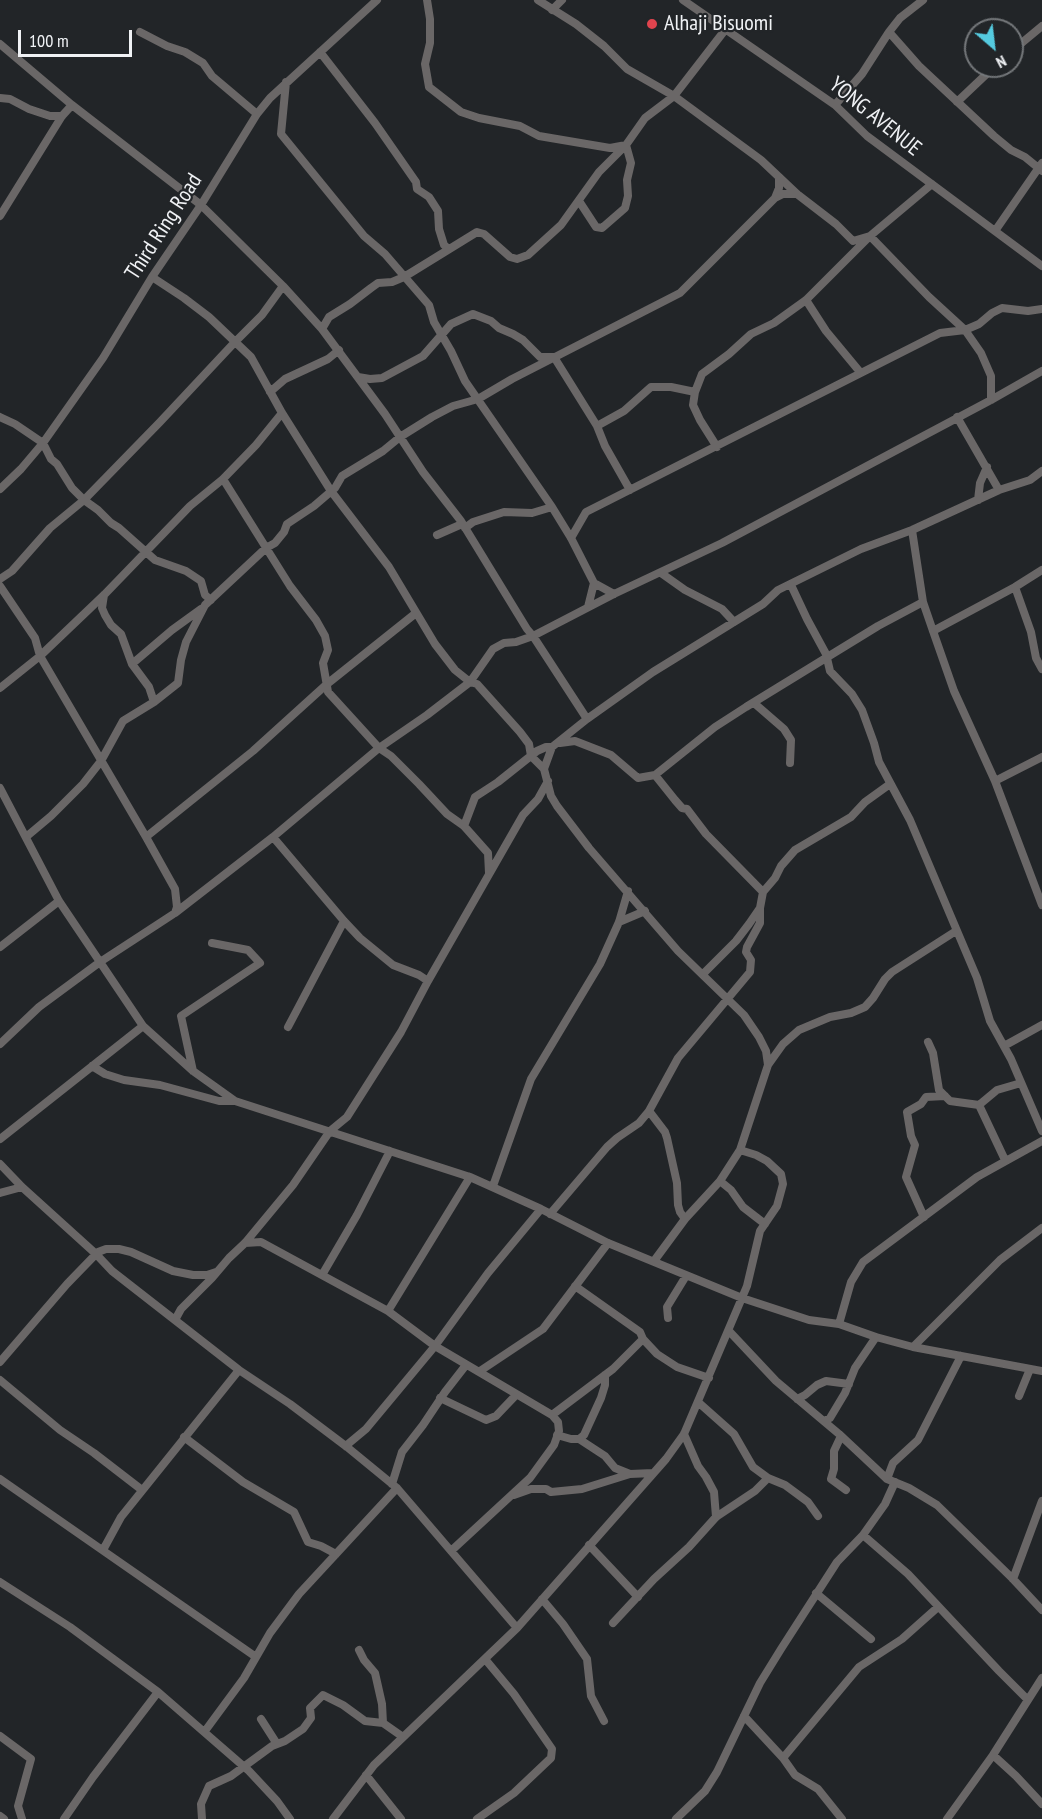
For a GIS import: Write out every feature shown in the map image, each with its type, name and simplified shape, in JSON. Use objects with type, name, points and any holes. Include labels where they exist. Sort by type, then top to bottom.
[{"type":"street","points":[[427,0],[430,43],[425,64],[429,87],[461,112],[520,126],[539,136],[610,148],[626,145]]},
{"type":"street","points":[[538,0],[576,24],[604,46],[627,69],[674,96],[760,160],[853,241],[870,236]]},
{"type":"street","points":[[552,10],[562,0]]},
{"type":"street","name":"YONG AVENUE","points":[[683,0],[834,105],[867,136],[1042,266]]},
{"type":"street","points":[[834,105],[862,74],[889,32],[906,13],[923,0]]},
{"type":"street","name":"Third Ring Road","points":[[0,489],[44,443],[103,358],[152,276],[201,205],[257,114],[286,82],[374,1]]},
{"type":"street","points":[[1024,41],[1042,26]]},
{"type":"street","points":[[322,329],[329,317],[370,288],[378,283],[392,282],[404,277],[470,236],[481,232],[510,257],[517,259],[532,252],[561,225],[599,171],[626,145],[645,118],[674,96],[726,30]]},
{"type":"street","points":[[140,32],[167,46],[185,52],[203,63],[212,76],[257,114]]},
{"type":"street","points":[[889,32],[919,66],[994,136],[1041,168],[995,231]]},
{"type":"street","points":[[0,44],[72,105],[201,205],[283,286],[322,329],[464,526],[527,629],[587,719]]},
{"type":"street","points":[[320,52],[375,123],[416,182],[417,189],[429,198],[438,211],[444,245],[449,249]]},
{"type":"street","points":[[957,102],[982,78]]},
{"type":"street","points":[[286,82],[281,134],[364,236],[385,254],[429,305],[434,321],[452,351],[465,381],[552,507],[594,583],[614,594]]},
{"type":"street","points":[[0,98],[10,99],[50,116],[62,116]]},
{"type":"street","points":[[0,216],[62,116],[72,105]]},
{"type":"street","points":[[579,201],[596,227],[602,228],[625,208],[631,163],[626,145]]},
{"type":"street","points":[[775,198],[779,188],[779,177]]},
{"type":"street","points":[[717,447],[693,405],[702,374],[751,334],[774,323],[806,300],[870,236],[932,184]]},
{"type":"street","points":[[132,664],[208,603],[266,548],[275,543],[287,524],[335,489],[342,476],[383,451],[400,437],[453,406],[478,399],[554,357],[680,293],[775,198],[783,194],[797,194]]},
{"type":"street","points":[[870,236],[929,297],[965,330],[981,353],[991,376],[992,400]]},
{"type":"street","points":[[152,276],[209,317],[250,357],[331,491],[389,567],[435,644],[455,670],[470,682],[477,684],[520,732],[529,744],[531,756],[544,769],[556,806],[589,848],[678,951],[744,1015],[766,1051],[768,1065]]},
{"type":"street","points":[[0,579],[12,571],[50,528],[84,500],[262,315],[283,286]]},
{"type":"street","points":[[806,300],[826,331],[860,372]]},
{"type":"street","points":[[571,538],[586,512],[940,333],[965,330],[979,324],[1002,308],[1029,311],[1042,309]]},
{"type":"street","points":[[358,377],[382,378],[423,356],[451,324],[473,314],[513,334],[540,357],[554,357]]},
{"type":"street","points":[[270,392],[285,380],[328,359],[339,350]]},
{"type":"street","points":[[554,357],[597,426],[605,446],[630,490]]},
{"type":"street","points":[[0,1044],[39,1007],[100,962],[175,913],[273,837],[379,748],[470,682],[493,649],[504,643],[516,642],[533,636],[614,594],[722,543],[992,400],[1042,371]]},
{"type":"street","points":[[597,426],[624,411],[651,387],[671,387],[695,392]]},
{"type":"street","points":[[0,688],[40,656],[104,595],[190,506],[223,479],[256,445],[282,413]]},
{"type":"street","points":[[0,417],[44,443],[51,459],[72,488],[155,560],[186,571],[201,580],[208,603],[186,642],[178,683],[154,702],[123,721],[101,761],[75,792],[26,837]]},
{"type":"street","points":[[957,417],[999,490]]},
{"type":"street","points":[[978,500],[980,483],[987,467]]},
{"type":"street","points":[[544,769],[555,745],[587,719],[653,672],[763,604],[778,590],[861,549],[912,530],[999,490],[1030,480],[1042,471]]},
{"type":"street","points":[[223,479],[290,586],[316,620],[325,636],[328,651],[323,663],[328,692],[379,748],[391,756],[419,783],[447,814],[464,826],[488,853],[489,874]]},
{"type":"street","points":[[437,535],[489,515],[504,512],[532,513],[552,507]]},
{"type":"street","points":[[912,530],[923,602],[933,631],[954,691],[995,781],[1042,905]]},
{"type":"street","points":[[933,631],[1042,570]]},
{"type":"street","points":[[661,573],[684,590],[722,609],[734,622]]},
{"type":"street","points":[[588,607],[594,583]]},
{"type":"street","points":[[791,585],[827,657],[830,671],[852,694],[862,710],[879,762],[910,820],[981,989],[990,1021],[1004,1046],[1042,1131]]},
{"type":"street","points":[[0,586],[35,638],[40,656],[175,889],[177,907],[175,913]]},
{"type":"street","points":[[1015,587],[1031,632],[1036,658],[1042,669]]},
{"type":"street","points":[[104,595],[102,608],[105,615],[111,625],[121,634],[132,664],[149,687],[154,702]]},
{"type":"street","points":[[464,826],[475,797],[537,751],[546,747],[575,741],[610,755],[638,778],[655,775],[715,727],[878,626],[923,602]]},
{"type":"street","points":[[146,837],[253,751],[327,684],[416,613]]},
{"type":"street","points":[[754,703],[784,729],[791,740],[790,763]]},
{"type":"street","points":[[995,781],[1042,757]]},
{"type":"street","points":[[655,775],[682,808],[687,809],[706,834],[763,892]]},
{"type":"street","points":[[175,1320],[181,1309],[245,1243],[293,1185],[330,1131],[347,1117],[401,1032],[502,850],[523,815],[538,799],[548,781]]},
{"type":"street","points":[[550,1214],[607,1147],[639,1123],[649,1112],[678,1058],[750,972],[751,960],[746,952],[747,946],[760,923],[763,892],[781,866],[795,850],[850,817],[865,802],[890,784]]},
{"type":"street","points":[[0,789],[59,901],[143,1026],[193,1071],[235,1101]]},
{"type":"street","points":[[273,837],[360,938],[393,965],[428,981]]},
{"type":"street","points":[[488,853],[502,850]]},
{"type":"street","points":[[493,1186],[531,1079],[600,964],[619,922],[628,891]]},
{"type":"street","points":[[0,947],[59,901]]},
{"type":"street","points":[[703,974],[736,941],[760,908]]},
{"type":"street","points":[[619,922],[645,911]]},
{"type":"street","points":[[288,1027],[344,921]]},
{"type":"street","points":[[654,1261],[685,1219],[720,1181],[740,1150],[768,1065],[783,1044],[799,1030],[830,1017],[851,1013],[864,1007],[892,972],[956,931]]},
{"type":"street","points":[[193,1071],[181,1016],[260,963],[248,950],[212,943]]},
{"type":"street","points":[[1004,1046],[1042,1025]]},
{"type":"street","points":[[0,1139],[143,1026]]},
{"type":"street","points":[[928,1042],[933,1053],[939,1090],[950,1101],[979,1106]]},
{"type":"street","points":[[92,1066],[105,1074],[124,1080],[160,1085],[219,1101],[235,1101],[470,1177],[493,1186],[608,1243],[686,1276],[742,1298],[809,1320],[839,1324],[913,1347],[1042,1371]]},
{"type":"street","points":[[979,1106],[997,1090],[1021,1083]]},
{"type":"street","points":[[924,1217],[906,1178],[915,1145],[907,1112],[921,1104],[926,1097],[945,1096]]},
{"type":"street","points":[[979,1106],[1005,1160]]},
{"type":"street","points":[[649,1112],[665,1132],[677,1183],[678,1205],[685,1219]]},
{"type":"street","points":[[839,1324],[851,1282],[863,1262],[965,1185],[1005,1160],[1042,1141]]},
{"type":"street","points":[[333,1819],[366,1775],[517,1628],[666,1460],[684,1434],[750,1278],[760,1231],[777,1206],[783,1184],[781,1174],[766,1161],[740,1150]]},
{"type":"street","points":[[322,1275],[357,1215],[390,1151]]},
{"type":"street","points":[[0,1164],[112,1271],[239,1370],[290,1404],[347,1447],[395,1486],[517,1628]]},
{"type":"street","points":[[388,1311],[470,1177]]},
{"type":"street","points":[[720,1181],[731,1190],[743,1208],[765,1224]]},
{"type":"street","points":[[0,1193],[22,1187]]},
{"type":"street","points":[[347,1447],[366,1429],[435,1346],[488,1273],[541,1209]]},
{"type":"street","points":[[913,1347],[1000,1260],[1042,1228]]},
{"type":"street","points":[[245,1243],[261,1242],[388,1311],[435,1346],[552,1415],[558,1422],[554,1445],[530,1478],[452,1551]]},
{"type":"street","points":[[480,1371],[543,1329],[608,1243]]},
{"type":"street","points":[[0,1362],[67,1284],[98,1252],[106,1249],[119,1249],[193,1275],[207,1275],[216,1272]]},
{"type":"street","points":[[668,1318],[667,1307],[686,1276]]},
{"type":"street","points":[[575,1286],[640,1332],[643,1339],[657,1354],[677,1367],[709,1378]]},
{"type":"street","points":[[729,1331],[776,1381],[891,1480],[937,1505],[1042,1610]]},
{"type":"street","points":[[824,1421],[830,1418],[845,1393],[855,1368],[876,1337]]},
{"type":"street","points":[[552,1415],[613,1370],[643,1339]]},
{"type":"street","points":[[676,1819],[705,1791],[717,1772],[760,1683],[816,1593],[837,1562],[863,1535],[885,1504],[893,1463],[918,1440],[961,1356]]},
{"type":"street","points":[[204,1731],[237,1687],[270,1633],[299,1594],[395,1486],[402,1452],[466,1365]]},
{"type":"street","points":[[1019,1396],[1030,1369]]},
{"type":"street","points":[[103,1550],[121,1517],[239,1370]]},
{"type":"street","points":[[579,1439],[584,1435],[601,1398],[605,1375]]},
{"type":"street","points":[[0,1380],[60,1430],[142,1490]]},
{"type":"street","points":[[797,1399],[817,1384],[826,1381],[849,1384]]},
{"type":"street","points":[[440,1398],[486,1420],[496,1416],[516,1395]]},
{"type":"street","points":[[698,1402],[734,1434],[753,1467],[768,1478],[785,1485],[808,1502],[818,1516]]},
{"type":"street","points":[[684,1434],[698,1466],[714,1492],[716,1517]]},
{"type":"street","points":[[557,1435],[579,1439],[605,1456],[615,1468],[630,1474]]},
{"type":"street","points":[[841,1436],[834,1451],[834,1469],[831,1479],[846,1490]]},
{"type":"street","points":[[184,1437],[243,1482],[294,1512],[308,1542],[336,1554]]},
{"type":"street","points":[[510,1497],[531,1489],[546,1489],[551,1492],[582,1489],[630,1474],[653,1473]]},
{"type":"street","points":[[613,1623],[716,1517],[755,1491],[768,1478]]},
{"type":"street","points":[[0,1479],[256,1657]]},
{"type":"street","points":[[1013,1579],[1042,1501]]},
{"type":"street","points":[[863,1535],[908,1574],[1028,1700]]},
{"type":"street","points":[[589,1545],[638,1598]]},
{"type":"street","points":[[0,1582],[70,1626],[158,1692],[243,1765],[277,1800],[290,1819]]},
{"type":"street","points":[[816,1593],[871,1640]]},
{"type":"street","points":[[542,1599],[563,1624],[587,1659],[591,1696],[604,1721]]},
{"type":"street","points":[[783,1758],[859,1667],[902,1639],[938,1607]]},
{"type":"street","points":[[359,1650],[375,1673],[382,1704],[383,1723]]},
{"type":"street","points":[[477,1819],[514,1793],[551,1758],[552,1749],[514,1694],[485,1659]]},
{"type":"street","points":[[947,1819],[993,1755],[1042,1678]]},
{"type":"street","points":[[64,1819],[158,1692]]},
{"type":"street","points":[[202,1819],[201,1804],[209,1786],[231,1776],[243,1765],[303,1729],[311,1718],[310,1707],[323,1695],[343,1705],[365,1721],[383,1723],[403,1737]]},
{"type":"street","points":[[744,1716],[783,1758],[795,1775],[818,1789],[842,1819]]},
{"type":"street","points":[[261,1719],[277,1744]]},
{"type":"street","points":[[0,1736],[30,1759],[18,1806],[22,1819]]},
{"type":"street","points":[[993,1755],[1042,1804]]},
{"type":"street","points":[[366,1775],[401,1819]]},
{"type":"street","points":[[0,1816],[4,1819]]},
{"type":"place","name":"Alhaji Bisuomi","points":[[652,24]]}]
